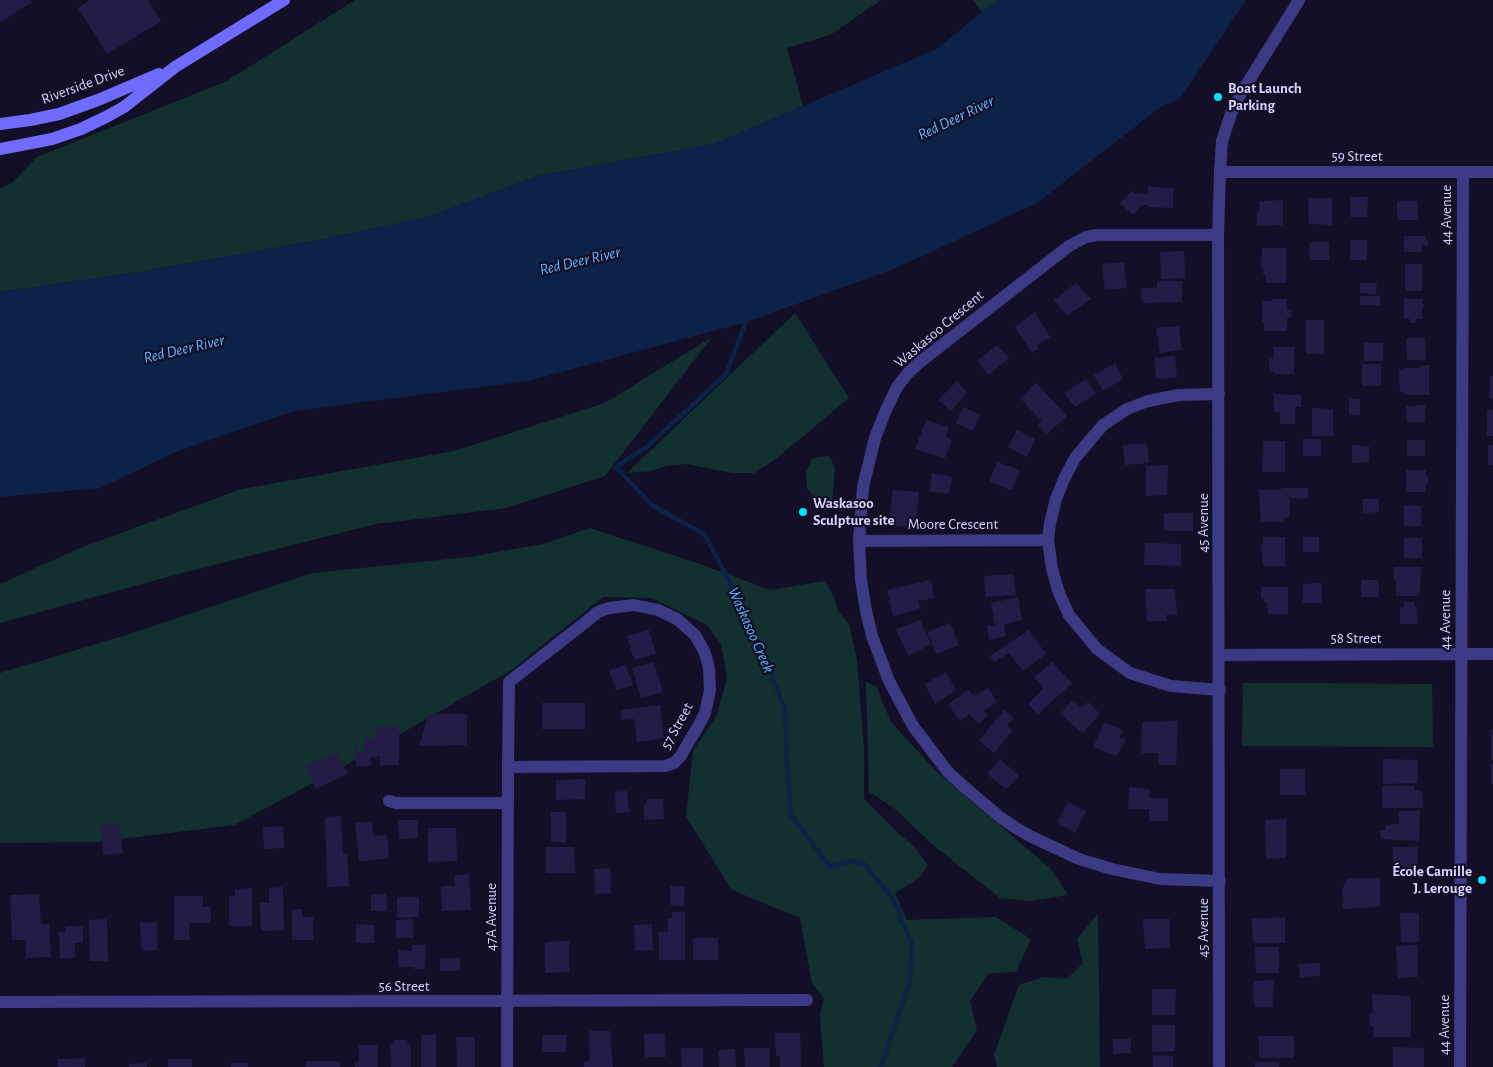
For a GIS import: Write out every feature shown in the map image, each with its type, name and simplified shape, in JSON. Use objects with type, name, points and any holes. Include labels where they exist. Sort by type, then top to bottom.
[{"type":"main road","name":"Riverside Drive","points":[[0,148],[37,143],[81,129],[106,117],[124,107],[175,67],[284,0]]},
{"type":"main road","name":"Riverside Drive","points":[[0,124],[30,120],[79,108],[175,67]]},
{"type":"main road","points":[[30,120],[37,143]]},
{"type":"street","name":"45 Avenue","points":[[1219,1067],[1218,235],[1222,141],[1240,95],[1299,0]]},
{"type":"street","name":"59 Street","points":[[1220,172],[1493,172]]},
{"type":"street","name":"44 Avenue","points":[[1460,1067],[1463,172]]},
{"type":"street","name":"Waskasoo Crescent","points":[[1218,235],[1097,235],[1086,237],[1069,246],[920,362],[897,387],[875,438],[863,487],[859,541],[861,580],[866,611],[872,636],[889,681],[913,726],[948,772],[1000,817],[1063,853],[1118,870],[1160,879],[1220,881]]},
{"type":"street","points":[[1219,394],[1179,395],[1148,401],[1127,409],[1103,425],[1075,458],[1064,479],[1056,499],[1048,540],[1052,569],[1059,593],[1069,615],[1097,649],[1130,673],[1171,686],[1220,690]]},
{"type":"street","name":"Moore Crescent","points":[[859,541],[1048,540]]},
{"type":"street","name":"57 Street","points":[[646,607],[658,610],[677,619],[695,635],[707,660],[710,690],[705,713],[680,757],[674,763],[665,766],[508,767],[509,682],[598,612],[608,608],[646,607]]},
{"type":"street","name":"58 Street","points":[[1220,655],[1493,654]]},
{"type":"street","name":"47A Avenue","points":[[507,1067],[508,767]]},
{"type":"street","points":[[388,801],[396,803],[508,803]]},
{"type":"street","name":"56 Street","points":[[0,1002],[807,1000]]},
{"type":"green space","points":[[355,0],[881,0],[830,35],[787,48],[803,106],[714,144],[537,176],[428,217],[314,241],[134,273],[0,292],[0,189],[12,183],[37,157],[227,81]]},
{"type":"green space","points":[[973,0],[999,0],[982,12]]},
{"type":"green space","points":[[795,313],[849,398],[777,458],[754,473],[732,473],[686,464],[666,466],[651,471],[627,473]]},
{"type":"green space","points":[[712,337],[605,476],[506,508],[376,524],[182,573],[0,623],[0,584],[85,546],[242,489],[454,451],[605,403]]},
{"type":"green space","points":[[829,456],[835,468],[832,504],[817,502],[807,488],[806,472],[813,458]]},
{"type":"green space","points":[[590,528],[703,565],[770,590],[824,581],[834,596],[838,611],[849,624],[857,660],[864,749],[864,799],[900,835],[913,845],[928,865],[920,877],[895,893],[907,920],[996,917],[1031,939],[1016,972],[989,973],[970,1001],[977,1030],[952,1067],[824,1067],[820,1016],[824,998],[812,984],[800,918],[732,890],[686,817],[693,751],[717,715],[727,678],[721,644],[707,625],[652,598],[603,597],[513,669],[341,768],[234,825],[96,842],[0,843],[0,673],[123,636],[312,573],[469,557],[543,544]]},
{"type":"green space","points":[[866,682],[876,686],[891,722],[937,772],[1050,868],[1068,895],[1030,901],[1000,898],[933,845],[894,808],[869,792]]},
{"type":"green space","points":[[1243,683],[1432,684],[1433,747],[1242,746]]},
{"type":"green space","points":[[1098,913],[1100,1067],[997,1067],[994,1055],[1019,985],[1044,977],[1067,979],[1083,963],[1077,939]]},
{"type":"water","name":"Red Deer River","points":[[999,0],[1246,0],[1179,100],[1163,105],[1037,203],[894,269],[746,322],[528,381],[294,411],[178,451],[100,488],[0,497],[0,292],[134,273],[314,241],[428,217],[537,176],[714,144],[937,49]]},
{"type":"building","points":[[0,0],[30,0],[32,2],[0,22]]},
{"type":"building","points":[[90,0],[148,0],[161,21],[107,54],[78,8]]},
{"type":"building","points":[[1148,187],[1173,188],[1173,208],[1142,205],[1133,215],[1120,203],[1132,191],[1134,193],[1148,194]]},
{"type":"building","points":[[1350,197],[1368,197],[1367,217],[1350,217]]},
{"type":"building","points":[[1308,198],[1332,198],[1332,225],[1309,224]]},
{"type":"building","points":[[1283,200],[1283,225],[1257,226],[1257,212],[1260,211],[1259,201]]},
{"type":"building","points":[[1397,201],[1418,201],[1418,220],[1397,220]]},
{"type":"building","points":[[1404,236],[1425,236],[1425,240],[1428,240],[1428,245],[1422,245],[1422,252],[1404,252]]},
{"type":"building","points":[[1350,240],[1367,240],[1367,260],[1350,260]]},
{"type":"building","points":[[1310,242],[1329,242],[1329,260],[1309,260]]},
{"type":"building","points":[[1262,248],[1286,248],[1286,283],[1266,283],[1266,275],[1263,274],[1263,268],[1261,268]]},
{"type":"building","points":[[1184,251],[1185,278],[1161,279],[1160,252]]},
{"type":"building","points":[[1124,262],[1127,288],[1105,290],[1102,264]]},
{"type":"building","points":[[1405,264],[1422,264],[1422,291],[1405,291]]},
{"type":"building","points":[[1157,281],[1182,281],[1182,302],[1142,303],[1141,288],[1157,288]]},
{"type":"building","points":[[1076,283],[1091,299],[1067,316],[1054,300]]},
{"type":"building","points":[[1360,283],[1377,283],[1376,294],[1360,293]]},
{"type":"building","points":[[1360,296],[1380,296],[1380,305],[1360,305]]},
{"type":"building","points":[[1272,299],[1287,299],[1287,310],[1291,310],[1291,318],[1287,318],[1287,331],[1264,331],[1262,301],[1272,301]]},
{"type":"building","points":[[1404,299],[1422,299],[1424,307],[1422,307],[1422,319],[1416,319],[1416,323],[1410,323],[1410,319],[1404,319]]},
{"type":"building","points":[[1035,312],[1050,337],[1037,345],[1039,349],[1032,353],[1015,327]]},
{"type":"building","points":[[1306,320],[1324,320],[1324,354],[1306,354]]},
{"type":"building","points":[[1179,326],[1182,350],[1160,353],[1156,328]]},
{"type":"building","points":[[1406,338],[1425,338],[1426,360],[1407,360]]},
{"type":"building","points":[[1364,343],[1383,343],[1383,361],[1364,361]]},
{"type":"building","points":[[997,345],[1009,358],[989,375],[977,361]]},
{"type":"building","points":[[1274,347],[1294,347],[1294,374],[1274,374],[1274,372],[1269,372],[1269,359],[1274,359]]},
{"type":"building","points":[[1175,356],[1177,378],[1156,379],[1154,358]]},
{"type":"building","points":[[1115,363],[1123,379],[1103,391],[1094,375]]},
{"type":"building","points":[[1362,364],[1381,364],[1381,385],[1362,386]]},
{"type":"building","points":[[1420,365],[1429,365],[1429,395],[1406,395],[1400,392],[1399,370],[1403,370],[1403,368],[1420,368]]},
{"type":"building","points":[[1490,376],[1493,376],[1493,398],[1489,398]]},
{"type":"building","points":[[1086,379],[1096,394],[1075,407],[1064,393]]},
{"type":"building","points":[[957,381],[967,392],[951,411],[938,400]]},
{"type":"building","points":[[1036,383],[1067,416],[1047,434],[1038,425],[1042,421],[1020,398]]},
{"type":"building","points":[[1274,394],[1301,395],[1301,407],[1295,407],[1295,424],[1280,424],[1280,412],[1274,412]]},
{"type":"building","points":[[1349,399],[1360,399],[1360,415],[1349,415]]},
{"type":"building","points":[[1425,405],[1425,422],[1407,422],[1406,406]]},
{"type":"building","points":[[963,407],[980,415],[973,431],[956,423]]},
{"type":"building","points":[[1312,408],[1333,409],[1333,436],[1312,436]]},
{"type":"building","points":[[1487,410],[1493,410],[1493,436],[1487,436]]},
{"type":"building","points":[[926,420],[949,427],[946,437],[952,440],[945,458],[915,449]]},
{"type":"building","points":[[1017,430],[1035,439],[1027,457],[1008,447]]},
{"type":"building","points":[[1303,439],[1321,439],[1321,456],[1303,456]]},
{"type":"building","points":[[1407,440],[1425,440],[1425,456],[1407,456]]},
{"type":"building","points":[[1263,441],[1285,441],[1285,472],[1262,472]]},
{"type":"building","points":[[1147,443],[1149,463],[1125,465],[1123,445]]},
{"type":"building","points":[[1352,445],[1369,446],[1369,462],[1352,463]]},
{"type":"building","points":[[1488,445],[1493,445],[1493,465],[1488,465]]},
{"type":"building","points":[[997,462],[1020,470],[1012,490],[989,482]]},
{"type":"building","points":[[1168,465],[1167,495],[1146,496],[1146,466]]},
{"type":"building","points":[[1406,470],[1426,470],[1428,485],[1425,485],[1425,492],[1406,492]]},
{"type":"building","points":[[932,473],[952,477],[949,494],[929,491]]},
{"type":"building","points":[[1281,488],[1308,488],[1308,499],[1290,498],[1290,517],[1284,517],[1284,522],[1261,522],[1259,490],[1281,490]]},
{"type":"building","points":[[893,490],[919,492],[916,527],[888,525]]},
{"type":"building","points":[[1363,499],[1379,499],[1379,512],[1363,513]]},
{"type":"building","points":[[1404,505],[1421,506],[1422,526],[1404,526]]},
{"type":"building","points":[[1164,513],[1193,513],[1193,531],[1164,531]]},
{"type":"building","points":[[1263,537],[1285,537],[1285,566],[1263,566],[1261,544],[1263,544]]},
{"type":"building","points":[[1303,537],[1319,537],[1319,552],[1303,552]]},
{"type":"building","points":[[1404,538],[1422,538],[1422,558],[1404,558]]},
{"type":"building","points":[[1145,543],[1181,544],[1181,566],[1144,565]]},
{"type":"building","points":[[1394,567],[1422,567],[1419,596],[1396,596]]},
{"type":"building","points":[[1013,574],[1016,595],[986,597],[984,576]]},
{"type":"building","points":[[931,580],[934,598],[918,601],[921,609],[893,616],[887,590]]},
{"type":"building","points":[[1361,580],[1379,580],[1379,597],[1361,597]]},
{"type":"building","points":[[1322,583],[1322,603],[1303,603],[1303,584]]},
{"type":"building","points":[[1261,587],[1288,587],[1288,614],[1268,614],[1267,603],[1264,602],[1264,599],[1261,599]]},
{"type":"building","points":[[1145,589],[1175,589],[1177,615],[1167,614],[1167,621],[1147,621]]},
{"type":"building","points":[[1018,597],[1022,620],[1004,624],[1006,636],[989,640],[987,626],[995,625],[991,603]]},
{"type":"building","points":[[1404,602],[1414,602],[1414,607],[1417,607],[1418,624],[1400,624],[1400,607],[1404,607]]},
{"type":"building","points":[[920,620],[931,644],[908,656],[896,629]]},
{"type":"building","points":[[950,623],[959,645],[937,654],[927,632]]},
{"type":"building","points":[[649,630],[656,654],[634,660],[627,636]]},
{"type":"building","points":[[1029,630],[1046,654],[1023,671],[1009,653],[994,662],[990,656]]},
{"type":"building","points":[[654,662],[663,692],[641,698],[632,668]]},
{"type":"building","points":[[1052,662],[1072,683],[1038,714],[1028,704],[1044,688],[1034,677]]},
{"type":"building","points":[[626,665],[633,685],[616,690],[609,670]]},
{"type":"building","points":[[946,672],[956,690],[935,704],[925,684]]},
{"type":"building","points":[[988,688],[997,702],[984,711],[988,716],[978,724],[969,714],[960,721],[948,704],[968,690],[974,696]]},
{"type":"building","points":[[1073,700],[1082,708],[1088,702],[1100,714],[1082,733],[1060,714]]},
{"type":"building","points":[[542,703],[585,703],[585,729],[542,729]]},
{"type":"building","points":[[660,705],[664,738],[637,742],[634,719],[622,720],[621,710]]},
{"type":"building","points":[[1004,710],[1014,718],[1007,726],[1013,730],[994,753],[979,741]]},
{"type":"building","points":[[429,714],[467,714],[467,745],[419,746]]},
{"type":"building","points":[[1178,721],[1176,765],[1159,765],[1158,753],[1141,753],[1142,722]]},
{"type":"building","points":[[1105,722],[1123,730],[1119,738],[1126,740],[1117,756],[1093,747]]},
{"type":"building","points":[[399,726],[399,765],[380,765],[380,756],[371,757],[371,766],[356,766],[356,745],[358,745],[358,752],[365,751],[364,738],[376,738],[376,727]]},
{"type":"building","points":[[1491,730],[1493,730],[1493,760],[1491,760]]},
{"type":"building","points":[[337,752],[348,774],[316,789],[306,766]]},
{"type":"building","points":[[1000,759],[1019,776],[1006,789],[987,774]]},
{"type":"building","points":[[1383,759],[1418,760],[1418,783],[1383,784]]},
{"type":"building","points":[[1491,764],[1493,764],[1493,784],[1491,784]]},
{"type":"building","points":[[1280,769],[1305,769],[1305,795],[1280,795]]},
{"type":"building","points":[[585,779],[585,799],[556,800],[556,780]]},
{"type":"building","points":[[1382,786],[1415,786],[1415,790],[1422,791],[1423,808],[1382,808]]},
{"type":"building","points":[[1129,787],[1149,789],[1149,798],[1168,798],[1168,821],[1149,821],[1149,809],[1128,809]]},
{"type":"building","points":[[627,791],[629,812],[616,813],[615,792]]},
{"type":"building","points":[[647,799],[663,799],[664,819],[644,820],[644,804],[647,804]]},
{"type":"building","points":[[1068,802],[1086,811],[1075,833],[1057,822]]},
{"type":"building","points":[[1399,811],[1420,811],[1419,841],[1381,839],[1380,831],[1385,830],[1386,825],[1399,824]]},
{"type":"building","points":[[551,812],[566,812],[566,842],[551,842]]},
{"type":"building","points":[[341,816],[343,854],[347,854],[349,886],[327,887],[325,817]]},
{"type":"building","points":[[1286,819],[1286,858],[1266,859],[1265,820]]},
{"type":"building","points":[[398,820],[418,820],[418,838],[399,839]]},
{"type":"building","points":[[372,821],[373,836],[387,835],[389,858],[359,862],[355,823]]},
{"type":"building","points":[[120,823],[123,853],[103,855],[101,825]]},
{"type":"building","points":[[283,826],[284,848],[264,849],[263,827]]},
{"type":"building","points":[[428,828],[456,828],[457,861],[428,862]]},
{"type":"building","points":[[546,847],[574,847],[575,873],[546,873]]},
{"type":"building","points":[[1393,847],[1418,847],[1418,875],[1393,876]]},
{"type":"building","points":[[610,868],[611,893],[595,894],[594,869]]},
{"type":"building","points":[[469,874],[471,910],[442,911],[441,886],[455,886],[455,875]]},
{"type":"building","points":[[1348,878],[1380,878],[1380,907],[1343,909],[1342,889]]},
{"type":"building","points":[[670,886],[685,886],[684,906],[670,905]]},
{"type":"building","points":[[283,887],[284,930],[261,931],[260,903],[269,903],[269,888]]},
{"type":"building","points":[[252,888],[252,926],[229,926],[229,896],[235,896],[235,889]]},
{"type":"building","points":[[39,894],[41,924],[49,924],[51,957],[26,958],[26,940],[12,940],[10,895]]},
{"type":"building","points":[[371,894],[386,894],[387,911],[371,911]]},
{"type":"building","points":[[174,896],[203,896],[203,907],[211,907],[211,923],[189,923],[189,940],[174,940]]},
{"type":"building","points":[[397,897],[419,897],[419,917],[397,918]]},
{"type":"building","points":[[292,909],[302,909],[302,917],[313,917],[313,940],[292,940]]},
{"type":"building","points":[[672,912],[685,912],[685,960],[659,960],[659,932],[668,932],[668,919],[672,919]]},
{"type":"building","points":[[1400,913],[1419,913],[1419,942],[1401,942]]},
{"type":"building","points":[[1285,917],[1285,943],[1253,943],[1252,919]]},
{"type":"building","points":[[107,919],[108,961],[90,961],[89,920]]},
{"type":"building","points":[[413,919],[414,938],[396,938],[396,920]]},
{"type":"building","points":[[1143,919],[1170,919],[1170,948],[1145,949]]},
{"type":"building","points":[[157,922],[158,950],[142,951],[140,923]]},
{"type":"building","points":[[356,924],[374,925],[374,943],[356,943]]},
{"type":"building","points":[[652,924],[653,950],[635,951],[634,925]]},
{"type":"building","points":[[65,926],[83,926],[83,943],[75,943],[75,958],[60,959],[59,932],[65,932]]},
{"type":"building","points":[[693,938],[718,938],[718,960],[693,960]]},
{"type":"building","points":[[569,941],[569,972],[545,973],[545,942]]},
{"type":"building","points":[[412,945],[426,945],[425,969],[398,967],[398,950],[412,951]]},
{"type":"building","points":[[1418,945],[1418,977],[1398,978],[1396,946]]},
{"type":"building","points":[[1255,947],[1279,947],[1279,973],[1256,973]]},
{"type":"building","points":[[440,958],[460,958],[460,971],[440,971]]},
{"type":"building","points":[[1320,963],[1320,976],[1300,977],[1299,964]]},
{"type":"building","points":[[1274,980],[1273,1007],[1254,1007],[1253,981]]},
{"type":"building","points":[[1152,989],[1176,989],[1175,1015],[1152,1015]]},
{"type":"building","points":[[1372,994],[1411,996],[1411,1037],[1373,1037],[1373,1026],[1370,1027],[1369,1014],[1373,1013]]},
{"type":"building","points":[[1152,1025],[1175,1025],[1175,1051],[1152,1052]]},
{"type":"building","points":[[589,1031],[610,1031],[613,1067],[584,1067],[584,1062],[590,1061]]},
{"type":"building","points":[[775,1033],[800,1033],[801,1067],[780,1067],[780,1056],[776,1056]]},
{"type":"building","points":[[644,1034],[665,1034],[666,1057],[645,1057]]},
{"type":"building","points":[[421,1035],[436,1035],[436,1067],[421,1067]]},
{"type":"building","points":[[542,1035],[566,1035],[566,1052],[542,1052]]},
{"type":"building","points":[[1259,1036],[1294,1036],[1294,1058],[1259,1058]]},
{"type":"building","points":[[456,1037],[475,1037],[475,1067],[457,1067]]},
{"type":"building","points":[[1113,1039],[1131,1039],[1131,1053],[1113,1054]]},
{"type":"building","points":[[394,1040],[407,1040],[408,1044],[411,1044],[411,1067],[391,1067],[390,1044],[394,1044]]},
{"type":"building","points":[[359,1045],[378,1045],[378,1067],[355,1067],[355,1063],[359,1061]]},
{"type":"building","points":[[1393,1047],[1424,1048],[1424,1067],[1393,1067]]},
{"type":"building","points":[[681,1048],[703,1048],[703,1067],[682,1067]]},
{"type":"building","points":[[744,1048],[770,1048],[770,1067],[745,1067]]},
{"type":"building","points":[[735,1049],[736,1067],[719,1067],[718,1050]]},
{"type":"building","points":[[1153,1055],[1173,1056],[1173,1067],[1153,1067]]},
{"type":"building","points":[[85,1058],[85,1067],[58,1067],[58,1059]]},
{"type":"building","points":[[168,1059],[192,1059],[192,1067],[168,1067]]},
{"type":"building","points":[[306,1061],[340,1061],[340,1067],[306,1067]]},
{"type":"building","points":[[1255,1062],[1279,1062],[1279,1067],[1255,1067]]},
{"type":"building","points":[[147,1063],[147,1067],[129,1067],[129,1064]]},
{"type":"building","points":[[231,1063],[248,1063],[248,1067],[231,1067]]},
{"type":"waterway","name":"Waskasoo Creek","points":[[745,318],[746,322],[726,374],[648,446],[616,467],[652,505],[705,535],[740,602],[785,708],[791,815],[830,867],[851,861],[863,863],[891,896],[899,910],[900,918],[912,944],[910,981],[881,1067]]},
{"type":"place","name":"Boat Launch Parking","points":[[1218,97]]},
{"type":"place","name":"Waskasoo Sculpture site","points":[[803,512]]},
{"type":"place","name":"École Camille J. Lerouge","points":[[1482,880]]}]
